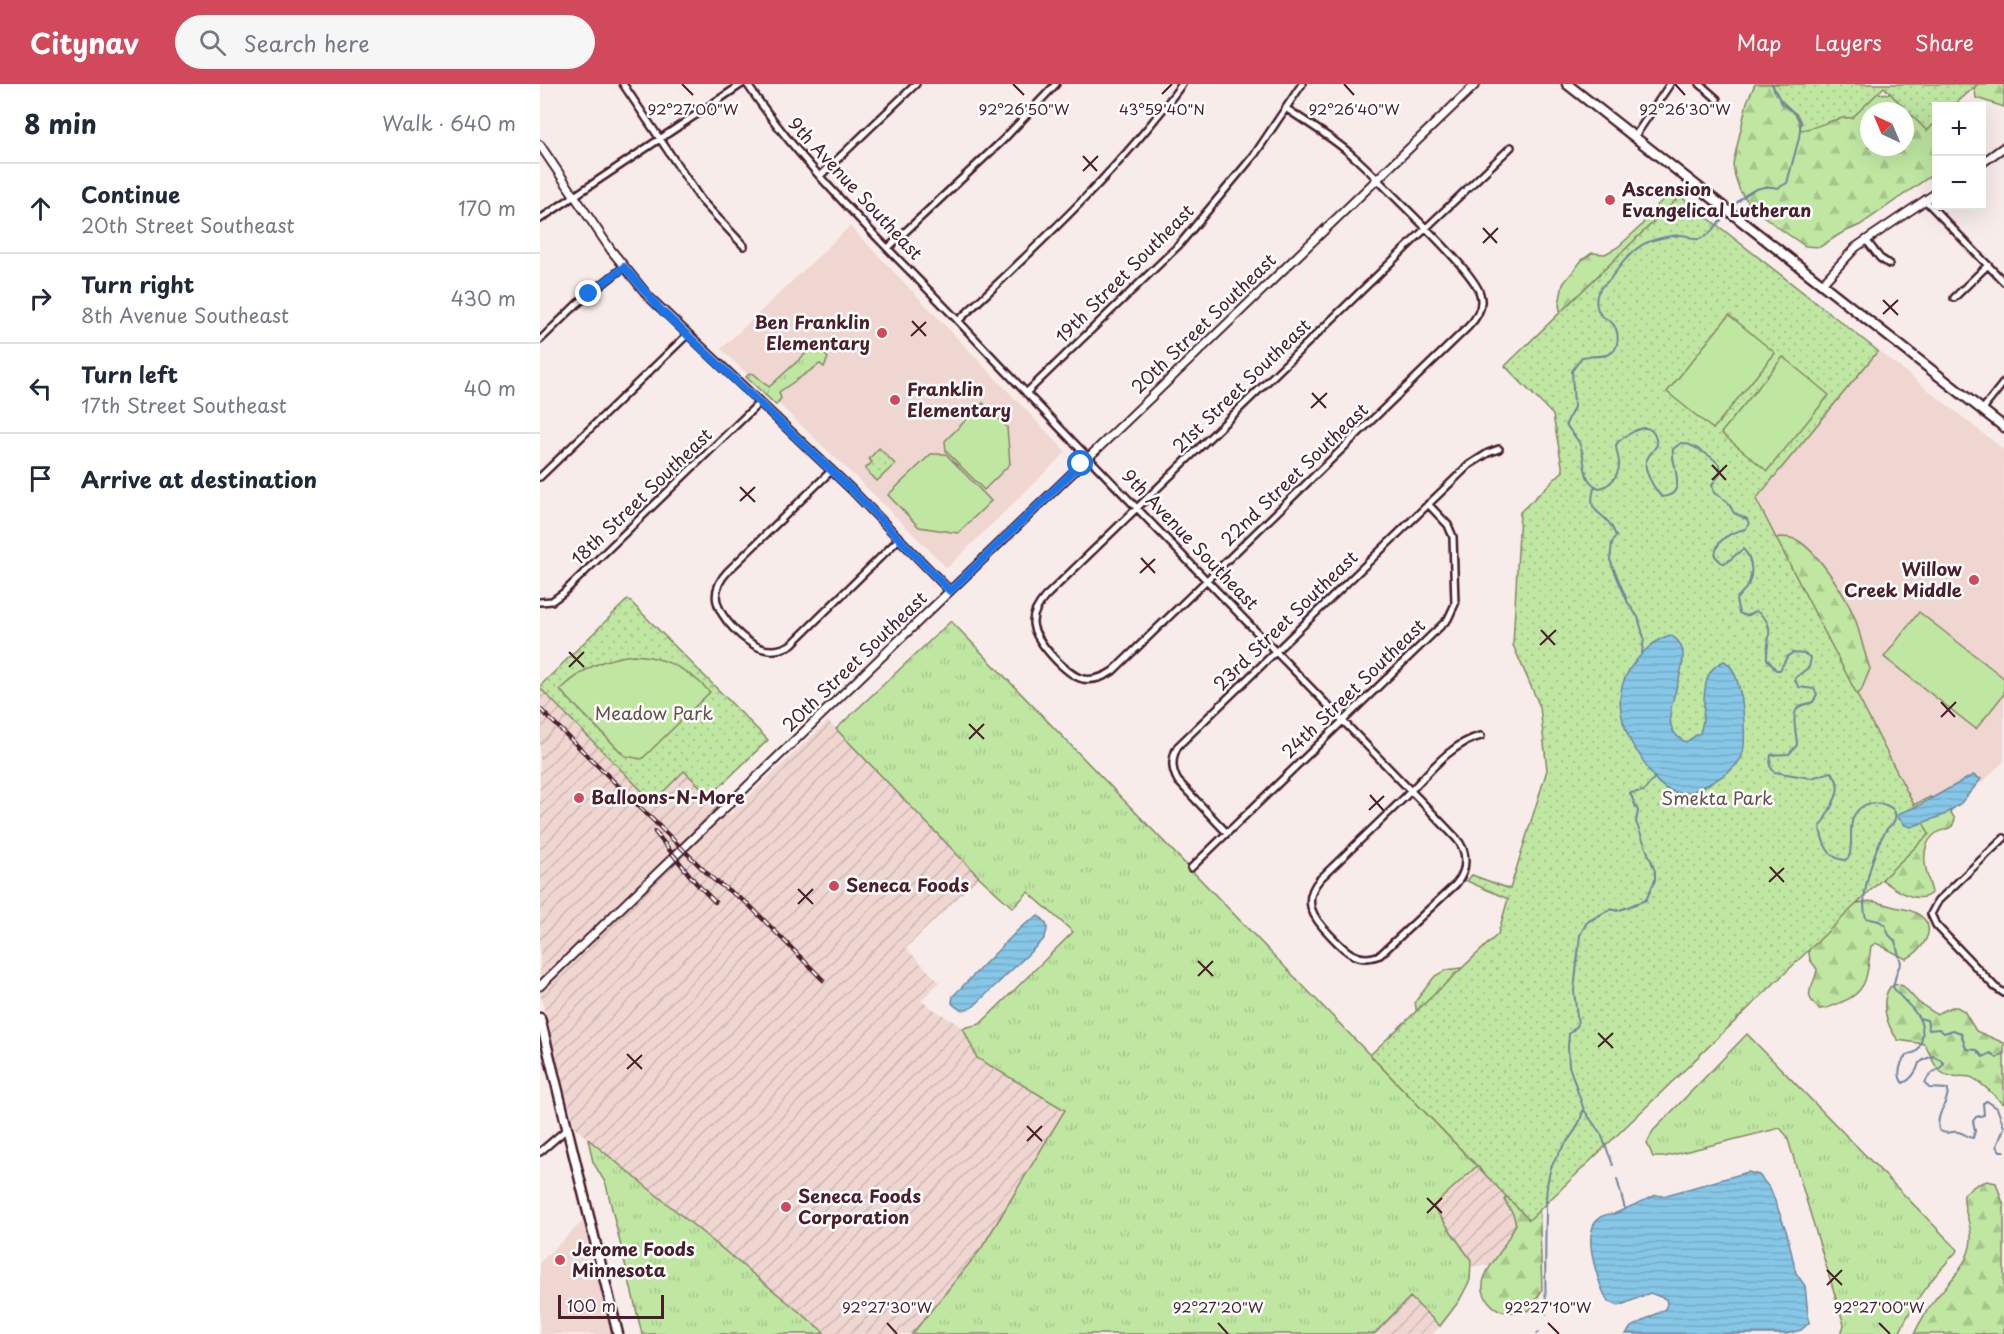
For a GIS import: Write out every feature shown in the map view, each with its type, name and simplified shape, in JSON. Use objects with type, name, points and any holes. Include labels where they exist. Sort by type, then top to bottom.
[{"type":"main road","points":[[1567,84],[2004,428]]},
{"type":"main road","points":[[540,1018],[618,1334]]},
{"type":"street","points":[[623,84],[701,200],[744,246]]},
{"type":"street","points":[[540,219],[745,84]]},
{"type":"street","name":"9th Avenue Southeast","points":[[745,84],[779,130],[820,176],[1026,393],[1088,456],[1207,581],[1276,651],[1343,721],[1411,791],[1460,842],[1465,856],[1465,868],[1459,881],[1380,955],[1366,958],[1355,956],[1344,950],[1319,924],[1312,913],[1311,900],[1316,884],[1411,791]]},
{"type":"street","points":[[820,176],[916,84]]},
{"type":"street","points":[[888,248],[1002,141],[1056,84]]},
{"type":"street","points":[[958,321],[1097,186],[1130,151],[1182,84]]},
{"type":"street","name":"19th Street Southeast","points":[[1026,393],[1179,245],[1255,154],[1302,84]]},
{"type":"street","name":"20th Street Southeast","points":[[540,986],[1476,84]]},
{"type":"street","points":[[1635,136],[1670,84]]},
{"type":"street","points":[[1700,84],[1718,99]]},
{"type":"street","points":[[1287,109],[1346,150],[1425,229]]},
{"type":"street","points":[[540,145],[624,267],[649,297],[900,538],[950,591]]},
{"type":"street","name":"21st Street Southeast","points":[[1055,657],[1036,635],[1033,623],[1036,610],[1045,597],[1510,147]]},
{"type":"street","points":[[1986,160],[2004,147]]},
{"type":"street","points":[[1822,284],[1849,253],[1932,196]]},
{"type":"street","points":[[1925,200],[2004,282]]},
{"type":"street","name":"22nd Street Southeast","points":[[1055,657],[1073,674],[1082,679],[1092,680],[1107,675],[1468,327],[1478,315],[1481,296],[1471,276],[1425,229]]},
{"type":"street","points":[[1866,240],[1880,258],[1889,264]]},
{"type":"street","points":[[1954,298],[1988,266]]},
{"type":"street","points":[[540,340],[577,304],[624,267]]},
{"type":"street","points":[[540,477],[687,335]]},
{"type":"street","points":[[1982,410],[2004,382]]},
{"type":"street","name":"18th Street Southeast","points":[[540,602],[552,601],[563,593],[759,404]]},
{"type":"street","name":"23rd Street Southeast","points":[[1227,833],[1181,785],[1173,771],[1173,757],[1182,742],[1469,465],[1499,449]]},
{"type":"street","points":[[831,471],[722,577],[717,589],[717,604],[724,618],[748,643],[763,650],[775,650],[790,645],[900,538]]},
{"type":"street","name":"24th Street Southeast","points":[[1191,868],[1444,624],[1454,608],[1453,537],[1448,525],[1428,504]]},
{"type":"street","points":[[1411,791],[1456,748],[1481,736]]},
{"type":"street","points":[[2004,838],[1938,901],[1931,914],[1936,926],[1995,987],[2004,993]]},
{"type":"street","points":[[540,1152],[568,1128]]},
{"type":"shaded area","name":"Franklin Elementary","points":[[850,226],[1066,452],[947,568],[721,349]]},
{"type":"shaded area","points":[[1878,350],[2004,450],[2004,761],[1929,834],[1757,499]]},
{"type":"shaded area","points":[[540,688],[653,801],[684,771],[729,815],[828,721],[979,877],[906,948],[939,982],[921,1001],[963,1028],[977,1058],[1065,1110],[981,1249],[912,1334],[826,1334],[575,1128],[540,994]]},
{"type":"shaded area","points":[[1477,1166],[1506,1197],[1504,1201],[1513,1214],[1516,1224],[1503,1248],[1488,1266],[1470,1266],[1471,1260],[1433,1206]]},
{"type":"shaded area","points":[[583,1221],[611,1334],[540,1334],[540,1262]]},
{"type":"shaded area","points":[[1410,1297],[1440,1326],[1433,1334],[1374,1334]]},
{"type":"green space","points":[[1755,84],[1855,84],[1865,93],[1896,94],[1909,102],[1860,102],[1860,156],[1914,156],[1914,105],[1932,116],[1932,175],[1860,225],[1820,247],[1805,246],[1752,207],[1740,191],[1733,164],[1747,102]]},
{"type":"green space","points":[[1772,84],[1978,84],[1958,102],[1932,102],[1932,126],[1927,131],[1914,118],[1914,102],[1899,102],[1884,87],[1869,102],[1860,102],[1860,110],[1852,118],[1839,119],[1800,130],[1797,117],[1775,91]]},
{"type":"green space","points":[[1974,84],[2004,84],[2004,107],[1976,98]]},
{"type":"green space","points":[[1672,192],[1678,193],[1685,203],[1561,316],[1559,304],[1563,284],[1582,260],[1592,253],[1605,254],[1618,247]]},
{"type":"green space","name":"Smekta Park","points":[[1680,196],[1878,351],[1756,499],[1929,834],[1529,1220],[1370,1055],[1498,934],[1508,899],[1467,881],[1472,875],[1510,889],[1547,770],[1540,707],[1513,645],[1520,512],[1563,471],[1553,415],[1505,366]]},
{"type":"green space","points":[[1729,315],[1775,353],[1713,429],[1667,392]]},
{"type":"green space","points":[[813,347],[819,347],[828,358],[824,367],[820,364],[779,392],[781,398],[776,405],[746,377],[750,373],[754,374],[769,387]]},
{"type":"green space","points":[[1783,357],[1829,395],[1767,471],[1721,433]]},
{"type":"green space","points":[[983,403],[1007,427],[1010,464],[984,490],[946,451],[945,441]]},
{"type":"green space","points":[[879,448],[895,464],[877,481],[865,469],[872,462],[869,459]]},
{"type":"green space","points":[[931,454],[946,454],[991,501],[958,533],[919,527],[888,495]]},
{"type":"green space","points":[[1779,537],[1795,539],[1815,555],[1834,580],[1855,618],[1870,669],[1861,691],[1855,696],[1772,541]]},
{"type":"green space","name":"Meadow Park","points":[[628,599],[768,740],[710,796],[684,771],[653,802],[540,688]]},
{"type":"green space","points":[[1919,612],[2004,678],[2004,694],[1976,729],[1884,657]]},
{"type":"green space","points":[[951,621],[1477,1166],[1433,1206],[1471,1260],[1470,1280],[1459,1301],[1440,1326],[1410,1297],[1374,1334],[912,1334],[981,1249],[1065,1110],[977,1058],[963,1028],[980,1024],[1073,932],[1028,892],[1013,908],[979,877],[836,729]]},
{"type":"green space","points":[[633,655],[665,661],[685,671],[710,692],[642,759],[625,756],[560,690],[577,676],[602,662]]},
{"type":"green space","points":[[1930,797],[1945,805],[1955,819],[1952,827],[1937,833],[1929,840],[1925,862],[1932,892],[1925,897],[1916,897],[1897,890],[1863,864],[1909,807]]},
{"type":"green space","points":[[1855,894],[1859,903],[1875,902],[1919,914],[1926,923],[1928,935],[1917,951],[1906,959],[1876,943],[1871,946],[1866,979],[1858,992],[1842,1002],[1819,1009],[1809,994],[1817,969],[1810,960],[1808,947]]},
{"type":"green space","points":[[1468,967],[1417,1014],[1415,1002],[1435,976],[1446,970]]},
{"type":"green space","points":[[1897,984],[1903,986],[1919,1003],[1936,1014],[1957,1007],[1964,1011],[1976,1031],[2004,1043],[2004,1104],[1974,1078],[1941,1072],[1924,1044],[1898,1040],[1888,1021],[1885,1007],[1890,987]]},
{"type":"green space","points":[[1747,1034],[1958,1250],[1924,1289],[1899,1334],[1841,1334],[1844,1325],[1787,1136],[1780,1128],[1664,1157],[1653,1157],[1647,1143],[1653,1131]]},
{"type":"green space","points":[[588,1139],[824,1332],[820,1334],[642,1334],[606,1184],[593,1162]]},
{"type":"green space","points":[[1987,1181],[1996,1183],[2004,1206],[2004,1334],[1914,1334],[1930,1307],[1963,1264],[1970,1248],[1971,1233],[1964,1206],[1964,1194],[1976,1185]]},
{"type":"green space","points":[[1511,1187],[1539,1199],[1542,1290],[1530,1310],[1514,1312],[1498,1310],[1485,1296],[1483,1289],[1483,1282],[1489,1268],[1516,1224],[1504,1200]]},
{"type":"water","points":[[1670,635],[1680,645],[1683,658],[1670,719],[1674,732],[1686,742],[1700,733],[1704,693],[1709,674],[1724,661],[1736,677],[1744,721],[1744,747],[1738,762],[1724,775],[1706,786],[1681,793],[1668,790],[1653,777],[1632,744],[1623,721],[1620,698],[1622,687],[1632,666],[1650,646]]},
{"type":"water","points":[[1973,775],[1981,779],[1961,803],[1944,815],[1911,827],[1905,825],[1897,816],[1900,813],[1916,807]]},
{"type":"water","points":[[1038,916],[1047,926],[1043,940],[974,1006],[965,1010],[955,1006],[952,1003],[953,996],[1021,927]]},
{"type":"water","points":[[1748,1172],[1759,1175],[1771,1190],[1787,1233],[1796,1273],[1805,1286],[1809,1323],[1801,1330],[1786,1334],[1626,1334],[1631,1327],[1665,1309],[1666,1299],[1650,1293],[1619,1306],[1608,1302],[1594,1265],[1591,1236],[1594,1224],[1601,1216],[1614,1214],[1656,1195],[1663,1196]]},
{"type":"waterway","points":[[1772,84],[1782,104],[1796,114],[1801,121],[1787,183],[1778,188],[1767,187],[1748,194],[1731,208],[1709,234],[1699,239],[1685,235],[1655,239],[1639,247],[1625,260],[1598,292],[1597,298],[1599,312],[1615,326],[1617,345],[1613,352],[1606,355],[1582,357],[1572,371],[1574,407],[1566,424],[1580,445],[1586,475],[1599,488],[1609,483],[1617,474],[1619,464],[1617,443],[1636,430],[1645,428],[1652,431],[1657,445],[1646,462],[1647,471],[1662,497],[1675,491],[1677,478],[1673,449],[1681,443],[1704,452],[1719,465],[1720,473],[1712,485],[1714,493],[1727,501],[1734,513],[1747,519],[1749,524],[1745,529],[1721,541],[1715,556],[1722,563],[1726,563],[1743,549],[1749,557],[1751,568],[1749,584],[1736,600],[1739,613],[1746,616],[1756,611],[1767,622],[1769,627],[1767,659],[1776,670],[1780,670],[1792,653],[1805,654],[1811,658],[1809,667],[1795,678],[1795,681],[1799,687],[1814,689],[1817,694],[1813,702],[1802,705],[1796,710],[1794,719],[1797,745],[1789,754],[1771,755],[1770,766],[1774,772],[1811,778],[1831,772],[1838,785],[1837,792],[1820,828],[1827,849],[1839,859],[1845,860],[1849,857],[1852,823],[1857,811],[1863,806],[1874,803],[1886,805],[1894,812],[1893,823],[1881,838],[1873,861],[1866,886],[1864,909],[1866,918],[1885,925],[1889,935],[1895,941],[1901,963],[1893,987],[1921,1022],[1922,1041],[1917,1051],[1906,1056],[1901,1064],[1899,1072],[1901,1080],[1903,1083],[1909,1080],[1919,1063],[1933,1056],[1944,1064],[1929,1076],[1925,1083],[1929,1088],[1948,1089],[1939,1119],[1939,1130],[1944,1133],[1958,1132],[1973,1138],[1975,1131],[1973,1121],[1976,1117],[1984,1115],[1983,1103],[1987,1101],[1997,1108],[2004,1127]]},
{"type":"waterway","points":[[1595,486],[1592,503],[1612,527],[1616,536],[1612,543],[1610,560],[1628,603],[1638,617],[1644,638],[1642,653]]},
{"type":"waterway","points":[[1613,1165],[1601,1134],[1584,1110],[1569,1066],[1569,1034],[1578,1025],[1574,991],[1580,935],[1587,922],[1611,909],[1617,911],[1646,900],[1655,880],[1655,871],[1636,822],[1638,811],[1630,793],[1644,791],[1655,777]]},
{"type":"waterway","points":[[1919,1018],[1927,1020],[1929,1030],[1939,1029],[1944,1033],[1953,1030],[1961,1033],[1966,1049],[1977,1050],[1983,1057],[1991,1053],[1997,1058],[2004,1053]]},
{"type":"waterway","points":[[1546,1314],[1545,1238],[1548,1181],[1553,1163],[1577,1127],[1583,1111]]},
{"type":"waterway","points":[[2004,1128],[1997,1146],[2000,1151],[2004,1151]]},
{"type":"waterway","points":[[1617,1179],[1625,1209]]},
{"type":"railway","points":[[540,709],[714,880],[748,904],[823,980]]},
{"type":"railway","points":[[655,832],[696,883],[715,902]]},
{"type":"place","name":"Ascension Evangelical Lutheran","points":[[1610,200]]},
{"type":"place","name":"Ben Franklin Elementary","points":[[882,333]]},
{"type":"place","name":"Franklin Elementary","points":[[895,400]]},
{"type":"place","name":"Willow Creek Middle","points":[[1974,580]]},
{"type":"place","name":"Balloons-N-More","points":[[579,798]]},
{"type":"place","name":"Seneca Foods","points":[[834,886]]},
{"type":"place","name":"Seneca Foods Corporation","points":[[786,1207]]},
{"type":"place","name":"Jerome Foods Minnesota","points":[[560,1260]]},
{"type":"route","points":[[589,294],[624,267],[662,311],[851,489],[950,591],[1081,464]]}]
